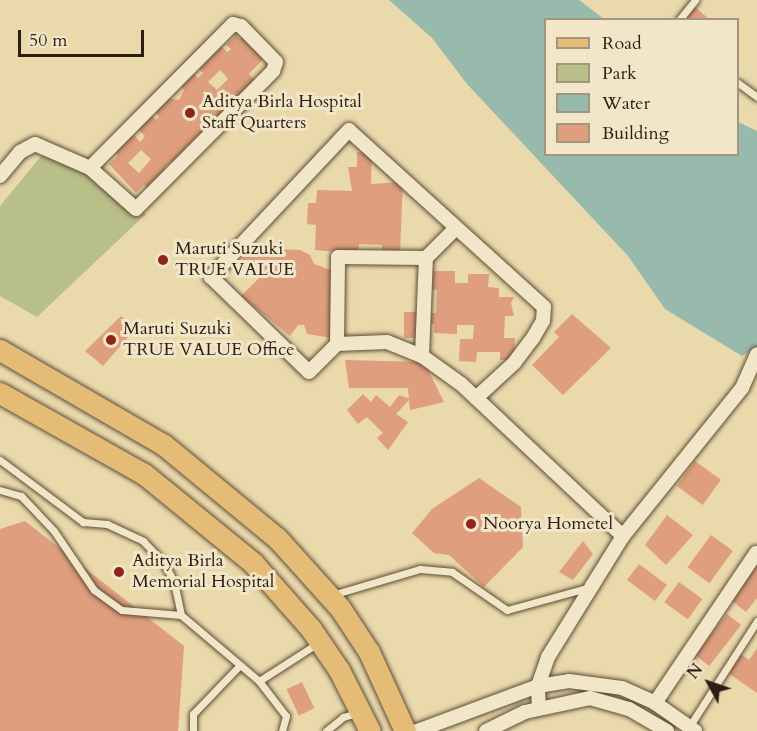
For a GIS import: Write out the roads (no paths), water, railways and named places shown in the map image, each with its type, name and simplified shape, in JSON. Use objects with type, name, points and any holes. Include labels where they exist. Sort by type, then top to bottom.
[{"type":"main road","points":[[0,350],[164,445],[277,538],[330,596],[385,680],[405,731]]},
{"type":"main road","points":[[0,393],[144,474],[253,563],[320,642],[365,722]]},
{"type":"street","points":[[0,176],[21,152],[35,144],[90,168],[136,209],[273,71],[276,62],[241,26],[230,26],[90,168]]},
{"type":"street","points":[[476,398],[514,363],[533,338],[543,321],[544,307],[349,130],[211,277],[309,372],[337,344],[387,342],[422,356],[476,398],[623,536]]},
{"type":"street","points":[[422,356],[426,258],[456,228]]},
{"type":"street","points":[[337,344],[338,257],[426,258]]},
{"type":"street","points":[[539,708],[538,686],[548,657],[623,536],[742,388],[757,354]]},
{"type":"street","points":[[655,703],[756,554]]},
{"type":"street","points":[[417,731],[538,686],[569,681],[605,684],[655,703],[692,729]]},
{"type":"street","points":[[486,731],[539,708],[562,702],[602,699],[667,731]]},
{"type":"lane","points":[[681,18],[695,0]]},
{"type":"lane","points":[[739,84],[757,97]]},
{"type":"lane","points":[[0,460],[83,522],[107,524],[143,541],[164,563],[174,582],[181,615]]},
{"type":"lane","points":[[0,490],[21,496],[54,531],[74,566],[104,597],[122,610],[181,615],[259,681],[286,716],[282,731]]},
{"type":"lane","points":[[330,596],[420,569],[452,572],[507,610],[592,586]]},
{"type":"lane","points":[[692,729],[757,621]]},
{"type":"lane","points":[[259,681],[320,642]]},
{"type":"lane","points":[[193,731],[193,714],[240,665]]},
{"type":"lane","points":[[326,731],[343,717],[365,722]]},
{"type":"water","points":[[389,0],[579,0],[603,18],[544,18],[544,156],[739,156],[739,122],[757,131],[757,347],[742,356],[665,309],[628,256],[467,84],[432,38]]},
{"type":"place","name":"Aditya Birla Hospital Staff Quarters","points":[[190,113]]},
{"type":"place","name":"Maruti Suzuki TRUE VALUE","points":[[163,260]]},
{"type":"place","name":"Maruti Suzuki TRUE VALUE Office","points":[[111,340]]},
{"type":"place","name":"Noorya Hometel","points":[[471,524]]},
{"type":"place","name":"Aditya Birla Memorial Hospital","points":[[119,572]]}]
